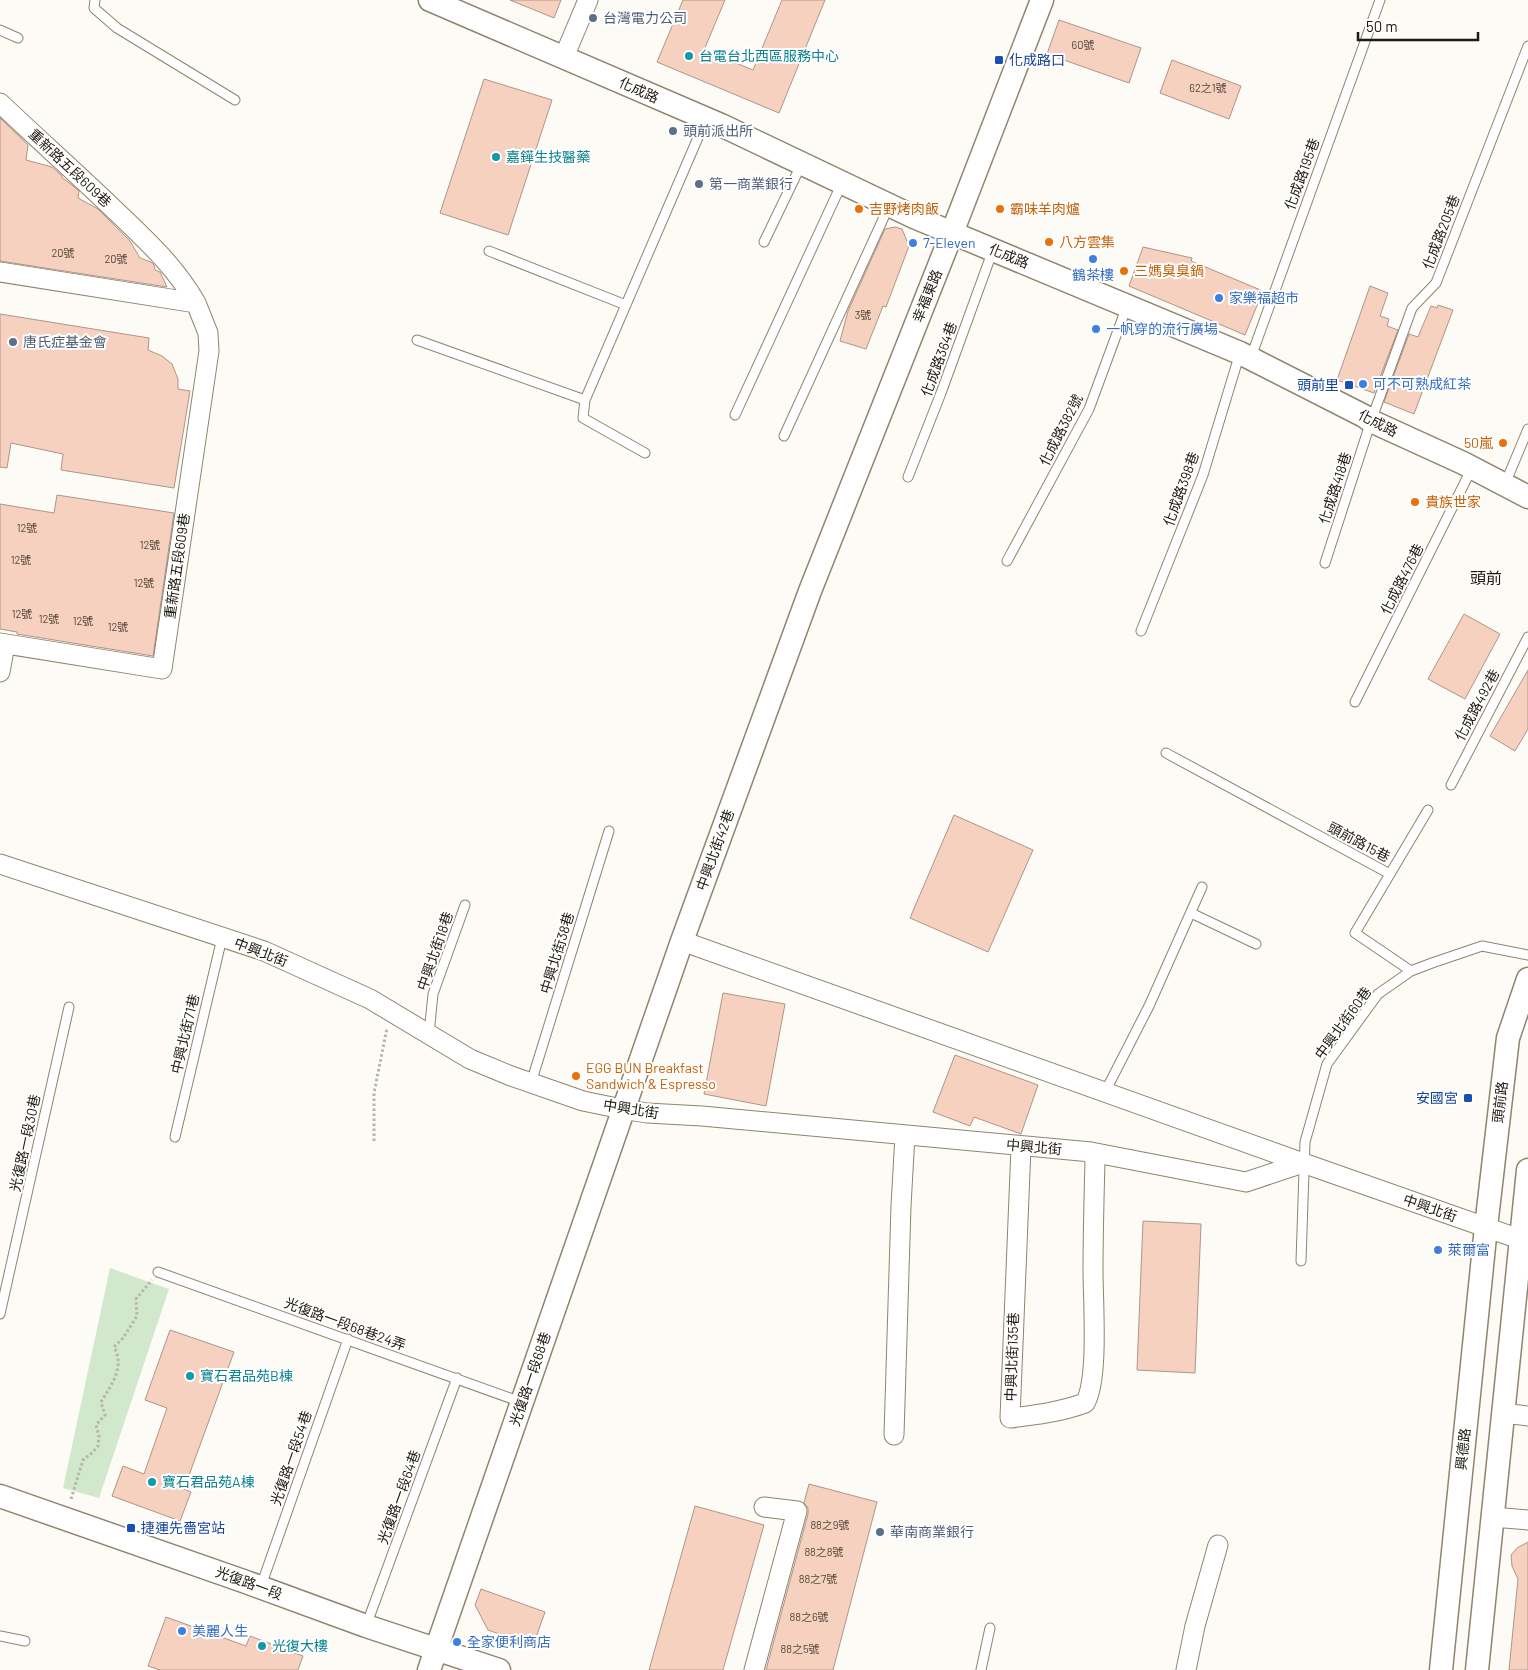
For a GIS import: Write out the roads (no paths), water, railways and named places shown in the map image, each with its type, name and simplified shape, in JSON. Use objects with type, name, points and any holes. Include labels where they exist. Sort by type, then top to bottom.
[{"type":"street","name":"化成路","points":[[430,0],[706,119],[952,233],[1246,356],[1371,421],[1472,468],[1528,497]]},
{"type":"street","points":[[564,57],[588,0]]},
{"type":"street","name":"幸福東路","points":[[810,591],[1042,0]]},
{"type":"street","name":"重新路五段609巷","points":[[0,103],[101,196],[165,259],[187,287],[196,303],[208,333],[209,351],[162,669],[3,643]]},
{"type":"street","points":[[0,272],[196,303]]},
{"type":"street","name":"中興北街42巷","points":[[622,1109],[810,591]]},
{"type":"street","points":[[0,672],[3,643]]},
{"type":"street","name":"中興北街","points":[[0,864],[264,952],[370,999],[470,1059],[583,1101],[647,1113],[702,1116],[1092,1152],[1246,1182],[1303,1163]]},
{"type":"street","name":"中興北街","points":[[682,941],[1524,1240]]},
{"type":"street","name":"頭前路","points":[[1486,1228],[1508,1038],[1528,979]]},
{"type":"street","name":"光復路一段68巷","points":[[429,1670],[622,1109]]},
{"type":"street","points":[[894,1436],[905,1135]]},
{"type":"street","name":"中興北街135巷","points":[[1021,1146],[1010,1418],[1047,1414],[1085,1403],[1089,1398],[1094,1359],[1092,1256],[1095,1161],[1092,1152]]},
{"type":"street","points":[[1477,1670],[1503,1413],[1524,1240],[1528,1170]]},
{"type":"street","name":"興德路","points":[[1441,1670],[1486,1228]]},
{"type":"street","points":[[1503,1413],[1528,1416]]},
{"type":"street","name":"光復路一段","points":[[0,1496],[261,1587],[366,1626],[499,1670]]},
{"type":"street","points":[[754,1670],[797,1511],[764,1506]]},
{"type":"street","points":[[1492,1517],[1528,1520]]},
{"type":"street","points":[[1186,1670],[1195,1626],[1218,1545]]},
{"type":"lane","points":[[95,0],[94,8],[117,28],[235,100]]},
{"type":"lane","name":"化成路195巷","points":[[1246,356],[1380,0]]},
{"type":"lane","points":[[0,30],[18,38]]},
{"type":"lane","name":"化成路205巷","points":[[1371,421],[1412,308],[1436,283],[1528,46]]},
{"type":"lane","points":[[645,454],[582,418],[585,400],[706,119]]},
{"type":"lane","points":[[764,242],[802,163]]},
{"type":"lane","points":[[735,415],[842,182]]},
{"type":"lane","points":[[784,436],[889,205]]},
{"type":"lane","name":"化成路364巷","points":[[908,477],[941,393],[993,249]]},
{"type":"lane","points":[[489,251],[626,305]]},
{"type":"lane","name":"化成路382號","points":[[1007,561],[1089,409],[1127,306]]},
{"type":"lane","points":[[417,340],[585,400]]},
{"type":"lane","name":"化成路398巷","points":[[1141,631],[1203,474],[1246,356]]},
{"type":"lane","name":"化成路418巷","points":[[1325,563],[1371,421]]},
{"type":"lane","points":[[1505,484],[1528,429]]},
{"type":"lane","name":"化成路476巷","points":[[1355,702],[1472,468]]},
{"type":"lane","name":"化成路492巷","points":[[1451,785],[1528,637]]},
{"type":"lane","name":"頭前路15巷","points":[[1166,753],[1390,874],[1355,933],[1411,971]]},
{"type":"lane","points":[[1390,874],[1428,810]]},
{"type":"lane","name":"中興北街38巷","points":[[531,1083],[609,831]]},
{"type":"lane","points":[[1105,1092],[1149,1006],[1202,887]]},
{"type":"lane","name":"中興北街18巷","points":[[429,1036],[433,994],[465,905]]},
{"type":"lane","points":[[1190,912],[1256,944]]},
{"type":"lane","name":"中興北街71巷","points":[[175,1137],[222,938]]},
{"type":"lane","points":[[1411,971],[1432,962],[1482,946],[1528,955]]},
{"type":"lane","name":"中興北街60巷","points":[[1301,1262],[1305,1142],[1327,1064],[1378,994],[1411,971]]},
{"type":"lane","name":"光復路一段30巷","points":[[0,1314],[69,1007]]},
{"type":"lane","name":"光復路一段68巷24弄","points":[[158,1272],[522,1402]]},
{"type":"lane","name":"光復路一段54巷","points":[[261,1587],[348,1339]]},
{"type":"lane","name":"光復路一段64巷","points":[[366,1626],[457,1378]]},
{"type":"lane","points":[[981,1670],[990,1628]]},
{"type":"lane","points":[[0,1636],[25,1641]]},
{"type":"place","name":"台灣電力公司","points":[[593,18]]},
{"type":"place","name":"台電台北西區服務中心","points":[[689,56]]},
{"type":"place","name":"化成路口","points":[[999,60]]},
{"type":"place","name":"頭前派出所","points":[[673,131]]},
{"type":"place","name":"嘉鏵生技醫藥","points":[[496,157]]},
{"type":"place","name":"第一商業銀行","points":[[699,184]]},
{"type":"place","name":"吉野烤肉飯","points":[[859,209]]},
{"type":"place","name":"霸味羊肉爐","points":[[1000,209]]},
{"type":"place","name":"八方雲集","points":[[1049,242]]},
{"type":"place","name":"7-Eleven","points":[[913,243]]},
{"type":"place","name":"鶴茶樓","points":[[1093,259]]},
{"type":"place","name":"三媽臭臭鍋","points":[[1124,271]]},
{"type":"place","name":"家樂福超市","points":[[1219,298]]},
{"type":"place","name":"一帆穿的流行廣場","points":[[1096,329]]},
{"type":"place","name":"唐氏症基金會","points":[[13,342]]},
{"type":"place","name":"可不可熟成紅茶","points":[[1363,384]]},
{"type":"place","name":"頭前里","points":[[1349,385]]},
{"type":"place","name":"50嵐","points":[[1503,443]]},
{"type":"place","name":"貴族世家","points":[[1415,502]]},
{"type":"place","name":"EGG BUN Breakfast Sandwich & Espresso","points":[[576,1076]]},
{"type":"place","name":"安國宮","points":[[1468,1098]]},
{"type":"place","name":"萊爾富","points":[[1438,1250]]},
{"type":"place","name":"寶石君品苑B棟","points":[[190,1376]]},
{"type":"place","name":"寶石君品苑A棟","points":[[152,1482]]},
{"type":"place","name":"捷運先嗇宮站","points":[[131,1528]]},
{"type":"place","name":"華南商業銀行","points":[[880,1532]]},
{"type":"place","name":"美麗人生","points":[[182,1631]]},
{"type":"place","name":"全家便利商店","points":[[457,1642]]},
{"type":"place","name":"光復大樓","points":[[262,1646]]},
{"type":"district","name":"頭前","points":[[1486,578]]}]
